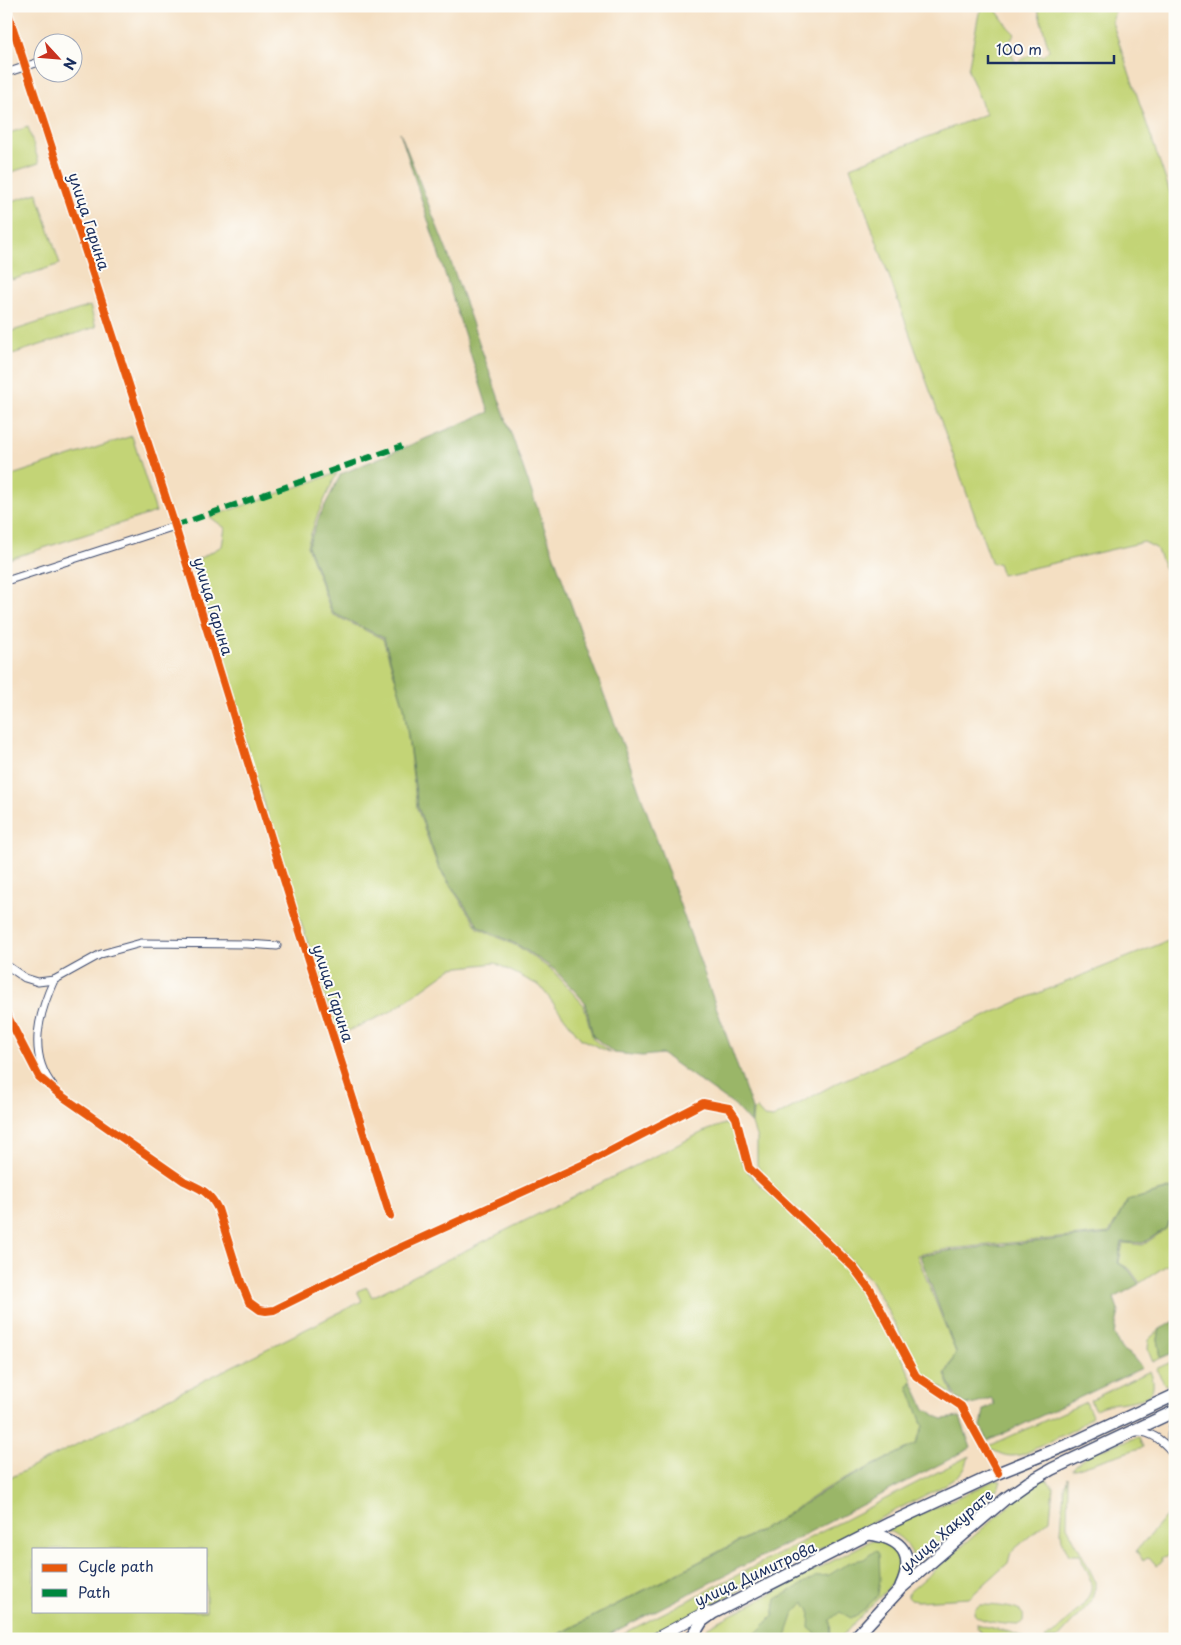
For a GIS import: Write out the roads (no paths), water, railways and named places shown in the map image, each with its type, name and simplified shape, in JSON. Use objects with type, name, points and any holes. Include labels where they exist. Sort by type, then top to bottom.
[{"type":"main road","name":"улица Димитрова","points":[[654,1639],[706,1612],[713,1612],[998,1472],[1072,1443],[1175,1395]]},
{"type":"main road","name":"улица Хакурате","points":[[854,1639],[901,1588],[1004,1499],[1029,1482],[1071,1460],[1175,1411]]},
{"type":"main road","points":[[869,1534],[890,1539],[903,1548],[908,1566],[901,1588]]},
{"type":"main road","points":[[691,1639],[702,1621],[713,1612]]},
{"type":"street","name":"улица Гарина","points":[[6,7],[175,526],[390,1216]]},
{"type":"street","points":[[6,73],[32,64]]},
{"type":"street","points":[[6,580],[175,526]]},
{"type":"street","points":[[6,965],[25,978],[38,982],[54,980],[101,954],[141,943],[277,946]]},
{"type":"street","points":[[54,980],[44,1000],[38,1024],[37,1048],[42,1068],[60,1095]]},
{"type":"street","points":[[6,1012],[39,1077],[60,1095],[184,1181],[203,1190],[212,1198],[218,1209],[249,1302],[254,1307],[266,1311],[274,1310],[384,1255],[591,1161],[703,1103],[729,1108],[736,1118],[749,1168],[853,1267],[871,1291],[916,1376],[961,1406],[998,1472]]},
{"type":"street","points":[[1175,1419],[1171,1430],[1170,1451],[1175,1464]]},
{"type":"street","points":[[1108,1443],[1115,1442],[1136,1432],[1142,1432],[1157,1438],[1170,1451]]}]
